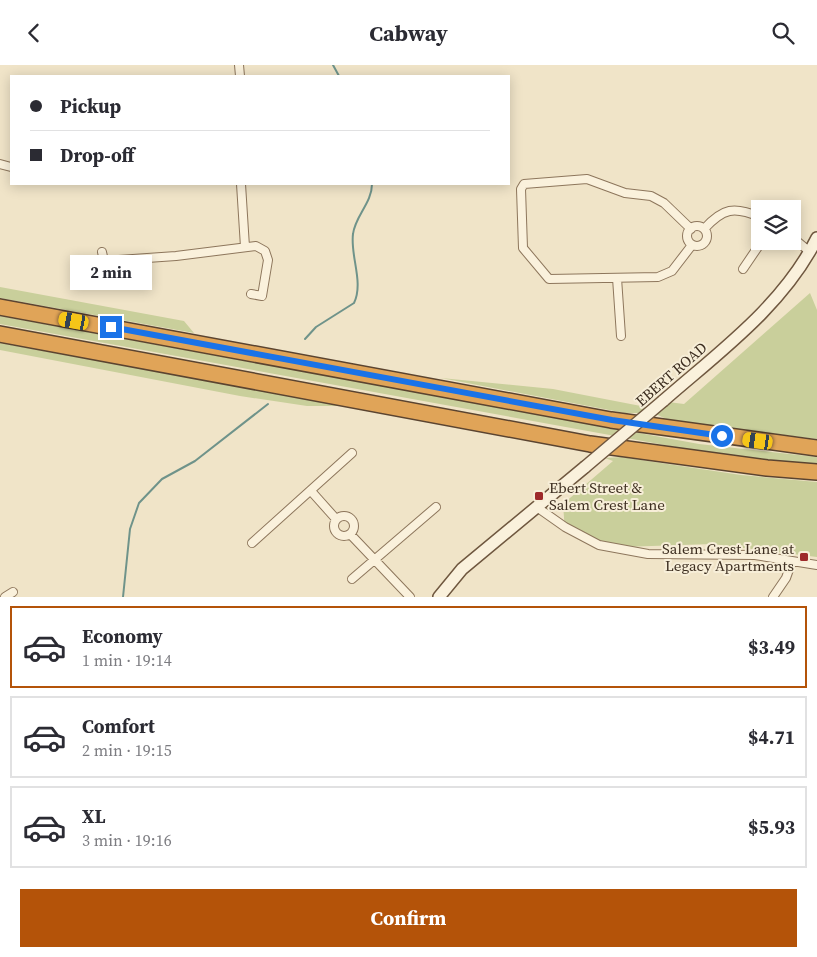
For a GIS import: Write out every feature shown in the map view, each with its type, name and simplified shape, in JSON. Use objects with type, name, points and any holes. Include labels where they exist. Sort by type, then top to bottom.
[{"type":"highway","points":[[0,307],[612,420],[817,448]]},
{"type":"highway","points":[[0,334],[590,445],[767,468],[817,472]]},
{"type":"main road","name":"EBERT ROAD","points":[[439,597],[462,569],[538,508],[747,328],[781,293],[810,253],[817,238]]},
{"type":"street","points":[[691,229],[658,198],[625,193],[594,180],[533,183],[522,186],[523,248],[549,279],[651,278],[666,275],[672,271],[692,245]]},
{"type":"street","points":[[241,185],[245,247]]},
{"type":"street","points":[[704,229],[717,215],[724,212],[742,211],[751,214]]},
{"type":"street","points":[[695,227],[704,229],[707,233],[705,243],[697,247],[692,245],[687,237],[691,229],[695,227]]},
{"type":"street","points":[[801,245],[810,253]]},
{"type":"street","points":[[102,252],[104,261],[188,255],[245,247],[261,248],[265,251],[268,261],[262,296],[251,294]]},
{"type":"street","points":[[743,269],[756,250]]},
{"type":"street","points":[[617,278],[621,336]]},
{"type":"street","points":[[252,543],[352,453]]},
{"type":"street","points":[[310,491],[336,519]]},
{"type":"street","points":[[352,579],[436,507]]},
{"type":"street","points":[[538,508],[565,527],[599,545],[648,554],[756,555],[817,565]]},
{"type":"street","points":[[342,515],[352,519],[354,524],[350,534],[345,536],[335,532],[333,527],[336,519],[342,515]]},
{"type":"street","points":[[350,534],[410,597]]},
{"type":"street","points":[[773,597],[786,578],[792,561]]},
{"type":"street","points":[[5,597],[13,592]]},
{"type":"green space","points":[[0,287],[184,321],[194,333],[0,298]]},
{"type":"green space","points":[[810,293],[817,310],[817,439],[670,421],[656,414],[668,402],[684,404]]},
{"type":"green space","points":[[0,316],[699,444],[817,457],[817,465],[703,452],[0,324]]},
{"type":"green space","points":[[0,343],[342,406],[307,406],[240,396],[0,350]]},
{"type":"green space","points":[[441,378],[553,389],[646,407],[640,413],[625,413]]},
{"type":"green space","points":[[621,457],[741,475],[817,482],[817,557],[712,544],[621,547],[585,541],[565,531],[563,504],[613,461],[605,458]]},
{"type":"waterway","points":[[333,65],[338,75]]},
{"type":"waterway","points":[[305,339],[316,327],[354,303],[358,286],[353,251],[354,227],[369,197],[372,185]]},
{"type":"waterway","points":[[123,597],[130,529],[139,503],[162,479],[195,461],[268,404]]},
{"type":"place","name":"Ebert Street & Salem Crest Lane","points":[[539,496]]},
{"type":"place","name":"Salem Crest Lane at Legacy Apartments","points":[[804,557]]},
{"type":"route","points":[[111,327],[612,420],[722,436]]}]
